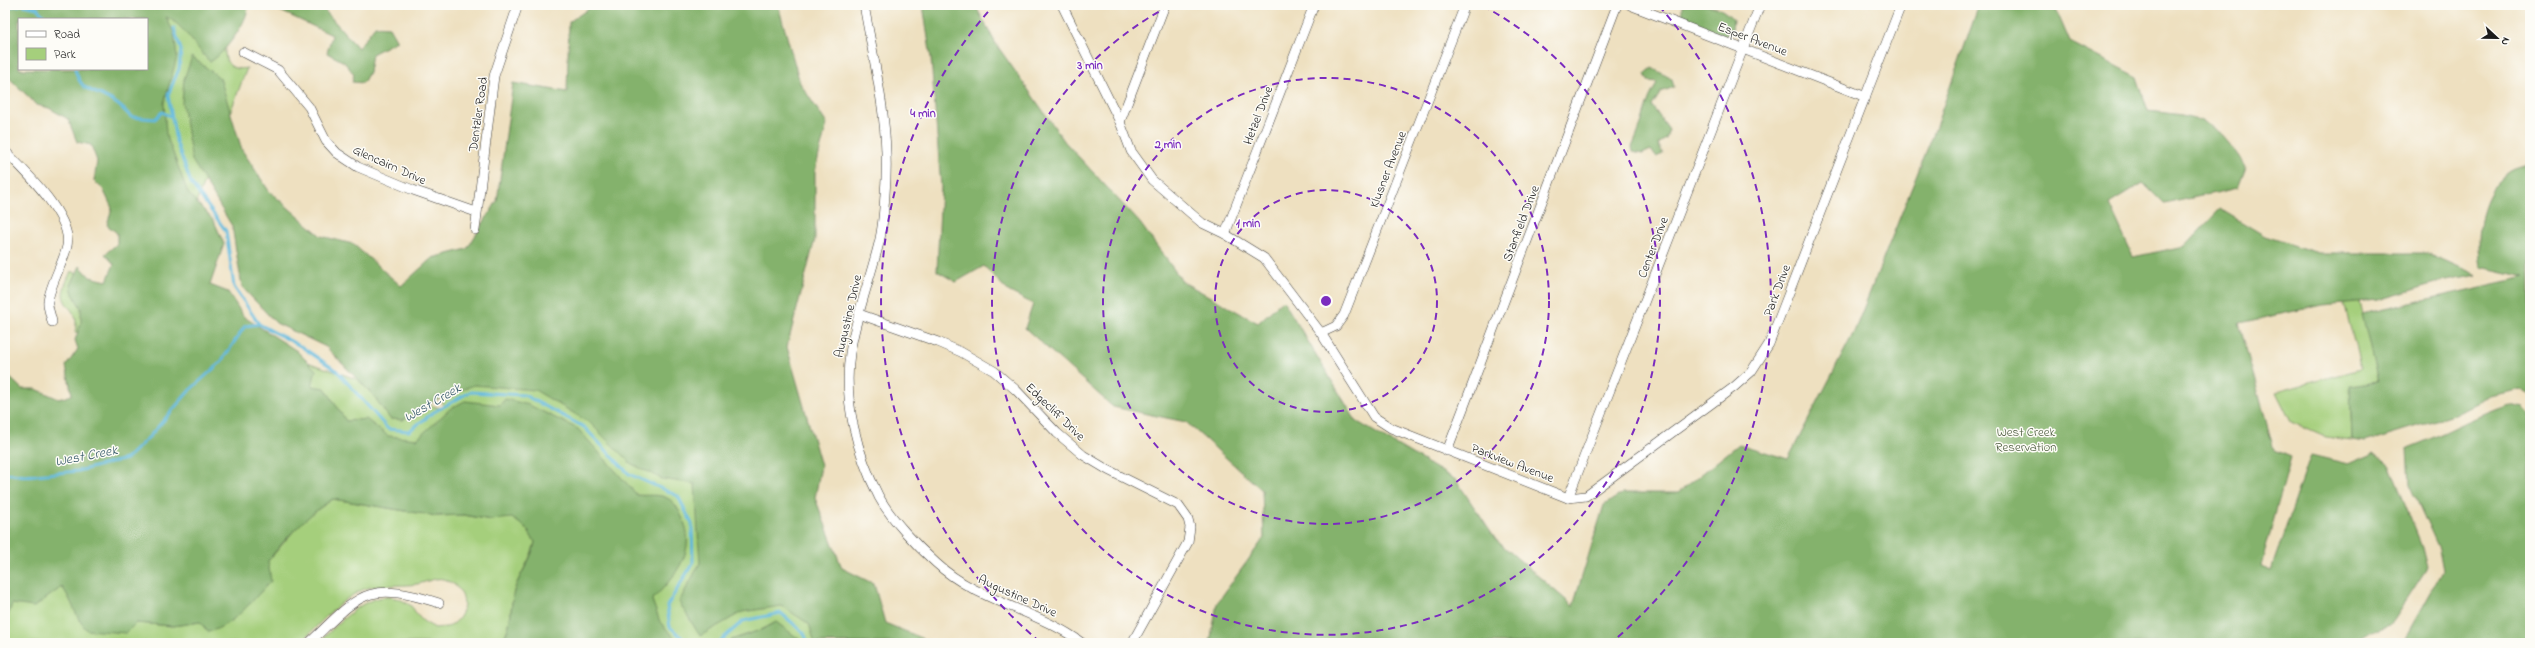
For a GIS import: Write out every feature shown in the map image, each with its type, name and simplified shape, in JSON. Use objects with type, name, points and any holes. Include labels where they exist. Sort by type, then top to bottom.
[{"type":"street","points":[[507,5],[517,7]]},
{"type":"street","name":"Augustine Drive","points":[[864,5],[880,93],[886,165],[880,240],[850,352],[847,380],[852,417],[858,444],[880,498],[907,533],[937,565],[976,592],[1065,630],[1082,643]]},
{"type":"street","name":"Parkview Avenue","points":[[1062,5],[1120,122],[1131,151],[1152,180],[1202,223],[1225,234],[1264,258],[1321,333],[1374,417],[1391,428],[1568,498]]},
{"type":"street","points":[[1120,122],[1165,5]]},
{"type":"street","name":"Hetzel Drive","points":[[1225,234],[1314,5]]},
{"type":"street","name":"Klusner Avenue","points":[[1321,333],[1336,326],[1344,315],[1466,5]]},
{"type":"street","name":"Stanfield Drive","points":[[1447,451],[1617,5]]},
{"type":"street","name":"Esper Avenue","points":[[1630,5],[1744,48],[1866,97]]},
{"type":"street","name":"Center Drive","points":[[1568,498],[1760,5]]},
{"type":"street","name":"Park Drive","points":[[1568,498],[1586,496],[1734,387],[1751,372],[1769,344],[1901,5]]},
{"type":"street","name":"Dentzler Road","points":[[475,230],[476,212],[494,76],[517,7]]},
{"type":"street","name":"Glencairn Drive","points":[[243,52],[278,70],[309,107],[326,141],[337,153],[358,167],[413,190],[476,212]]},
{"type":"street","points":[[5,151],[37,184],[56,210],[64,228],[67,244],[48,302],[52,322]]},
{"type":"street","name":"Edgecliff Drive","points":[[859,314],[938,342],[975,360],[1016,390],[1057,433],[1083,455],[1108,470],[1171,500],[1184,512],[1190,528],[1186,549],[1132,643]]},
{"type":"street","points":[[308,643],[356,599],[373,592],[397,592],[439,603]]},
{"type":"green space","points":[[5,5],[238,5],[222,47],[225,48],[226,58],[230,65],[242,69],[247,68],[156,309],[442,409],[460,251],[765,363],[867,643],[548,643],[590,535],[230,435],[136,623],[173,626],[200,622],[268,561],[305,518],[333,499],[436,516],[464,515],[491,520],[512,517],[526,528],[535,542],[515,588],[509,624],[504,637],[499,643],[318,643],[337,624],[360,606],[372,600],[385,597],[398,599],[411,606],[421,619],[435,628],[452,625],[462,613],[464,606],[461,592],[451,582],[443,579],[434,579],[417,584],[382,586],[362,590],[345,600],[300,643],[5,643],[5,608],[107,345],[75,332],[76,319],[64,300],[63,292],[65,286],[71,271],[127,293],[148,70],[148,18],[18,18]]},
{"type":"green space","points":[[5,5],[248,5],[244,20],[235,36],[222,52],[210,62],[184,30],[166,17],[174,33],[177,57],[164,103],[166,134],[188,193],[214,221],[224,244],[210,285],[228,292],[244,317],[297,351],[316,370],[312,386],[325,388],[346,421],[366,419],[388,436],[417,439],[451,408],[465,401],[500,405],[505,399],[529,405],[578,429],[637,495],[668,498],[680,512],[686,528],[686,551],[676,571],[652,600],[660,622],[679,643],[499,643],[507,631],[513,595],[517,582],[534,548],[535,542],[526,528],[512,518],[491,520],[464,515],[436,516],[333,499],[314,512],[282,543],[268,561],[271,581],[235,618],[218,629],[208,632],[200,622],[173,626],[136,623],[126,633],[87,630],[62,587],[34,607],[12,604],[5,624],[5,373],[22,389],[36,389],[59,399],[72,395],[66,366],[78,349],[75,340],[81,324],[81,308],[73,294],[71,285],[80,266],[90,277],[107,281],[114,264],[105,254],[117,244],[117,233],[107,225],[112,208],[103,189],[94,181],[97,161],[91,145],[77,142],[68,119],[49,108],[37,105],[5,74]]},
{"type":"green space","points":[[273,5],[320,5],[358,48],[375,26],[389,27],[397,41],[372,54],[369,72],[363,83],[352,82],[354,74],[344,62],[327,53],[332,35],[276,9]]},
{"type":"green space","points":[[594,5],[778,5],[800,83],[827,124],[815,170],[815,239],[787,347],[821,466],[815,498],[842,568],[874,584],[885,623],[934,643],[815,643],[809,624],[782,606],[742,612],[700,636],[679,602],[700,563],[695,484],[662,479],[630,463],[590,423],[535,390],[474,385],[434,401],[403,420],[390,419],[373,395],[326,347],[276,323],[242,287],[232,226],[192,160],[182,103],[184,79],[192,57],[220,78],[242,150],[269,191],[321,236],[353,244],[401,286],[432,258],[467,249],[497,201],[513,83],[567,92],[569,22]]},
{"type":"green space","name":"West Creek Reservation","points":[[923,5],[975,5],[996,44],[1065,142],[1140,223],[1183,282],[1258,323],[1283,300],[1356,421],[1456,480],[1496,540],[1573,606],[1604,505],[1623,493],[1678,493],[1739,444],[1788,459],[1854,332],[1934,132],[1979,5],[2054,5],[2070,42],[2137,77],[2148,111],[2183,115],[2206,123],[2216,129],[2225,138],[2246,167],[2238,188],[2164,204],[2143,183],[2109,204],[2133,257],[2185,246],[2220,209],[2265,236],[2318,253],[2428,253],[2477,275],[2436,283],[2379,300],[2323,305],[2239,323],[2274,450],[2291,457],[2261,566],[2271,570],[2311,455],[2348,464],[2374,453],[2390,466],[2421,544],[2427,568],[2390,625],[2368,632],[2350,643],[1210,643],[1217,603],[1264,538],[1262,490],[1186,422],[1113,407],[1025,328],[1033,304],[1008,291],[984,266],[956,282],[937,271],[941,187],[931,58]]},
{"type":"green space","points":[[1682,5],[1709,6],[1721,10],[1733,19],[1732,30],[1723,36],[1690,23],[1682,16]]},
{"type":"green space","points":[[1652,68],[1672,79],[1674,87],[1661,92],[1652,106],[1669,130],[1666,139],[1658,144],[1663,154],[1656,157],[1651,150],[1642,154],[1633,152],[1632,147],[1649,99],[1657,82],[1648,81],[1645,74]]},
{"type":"green space","points":[[2530,164],[2530,395],[2520,389],[2491,396],[2453,415],[2365,442],[2352,440],[2350,386],[2378,382],[2362,314],[2525,277],[2481,267],[2479,241],[2482,215],[2486,202],[2492,191],[2500,181],[2514,169]]},
{"type":"green space","points":[[2360,301],[2378,382],[2350,387],[2352,440],[2325,437],[2291,422],[2276,392],[2361,369],[2344,303]]},
{"type":"green space","points":[[2509,405],[2524,408],[2530,414],[2530,643],[2402,643],[2443,570],[2439,549],[2410,484],[2408,448],[2496,409]]},
{"type":"green space","points":[[776,622],[799,639],[802,643],[730,643],[731,640],[763,629]]},
{"type":"waterway","points":[[5,7],[20,5]]},
{"type":"waterway","points":[[24,5],[37,8],[45,18]]},
{"type":"waterway","points":[[174,28],[181,50],[179,69],[168,95],[176,141],[191,183],[226,231],[234,287],[259,324]]},
{"type":"waterway","points":[[75,70],[79,80],[85,87],[114,102],[131,117],[155,119],[162,112],[170,116]]},
{"type":"waterway","name":"West Creek","points":[[5,473],[25,476],[78,471],[126,459],[150,436],[190,390],[221,362],[245,326],[259,324],[302,347],[337,371],[388,429],[409,431],[434,412],[470,392],[524,395],[584,427],[629,474],[678,496],[692,524],[693,563],[667,606],[670,627],[688,643]]},
{"type":"waterway","name":"West Creek","points":[[718,643],[743,621],[781,613],[804,633],[808,643]]}]
